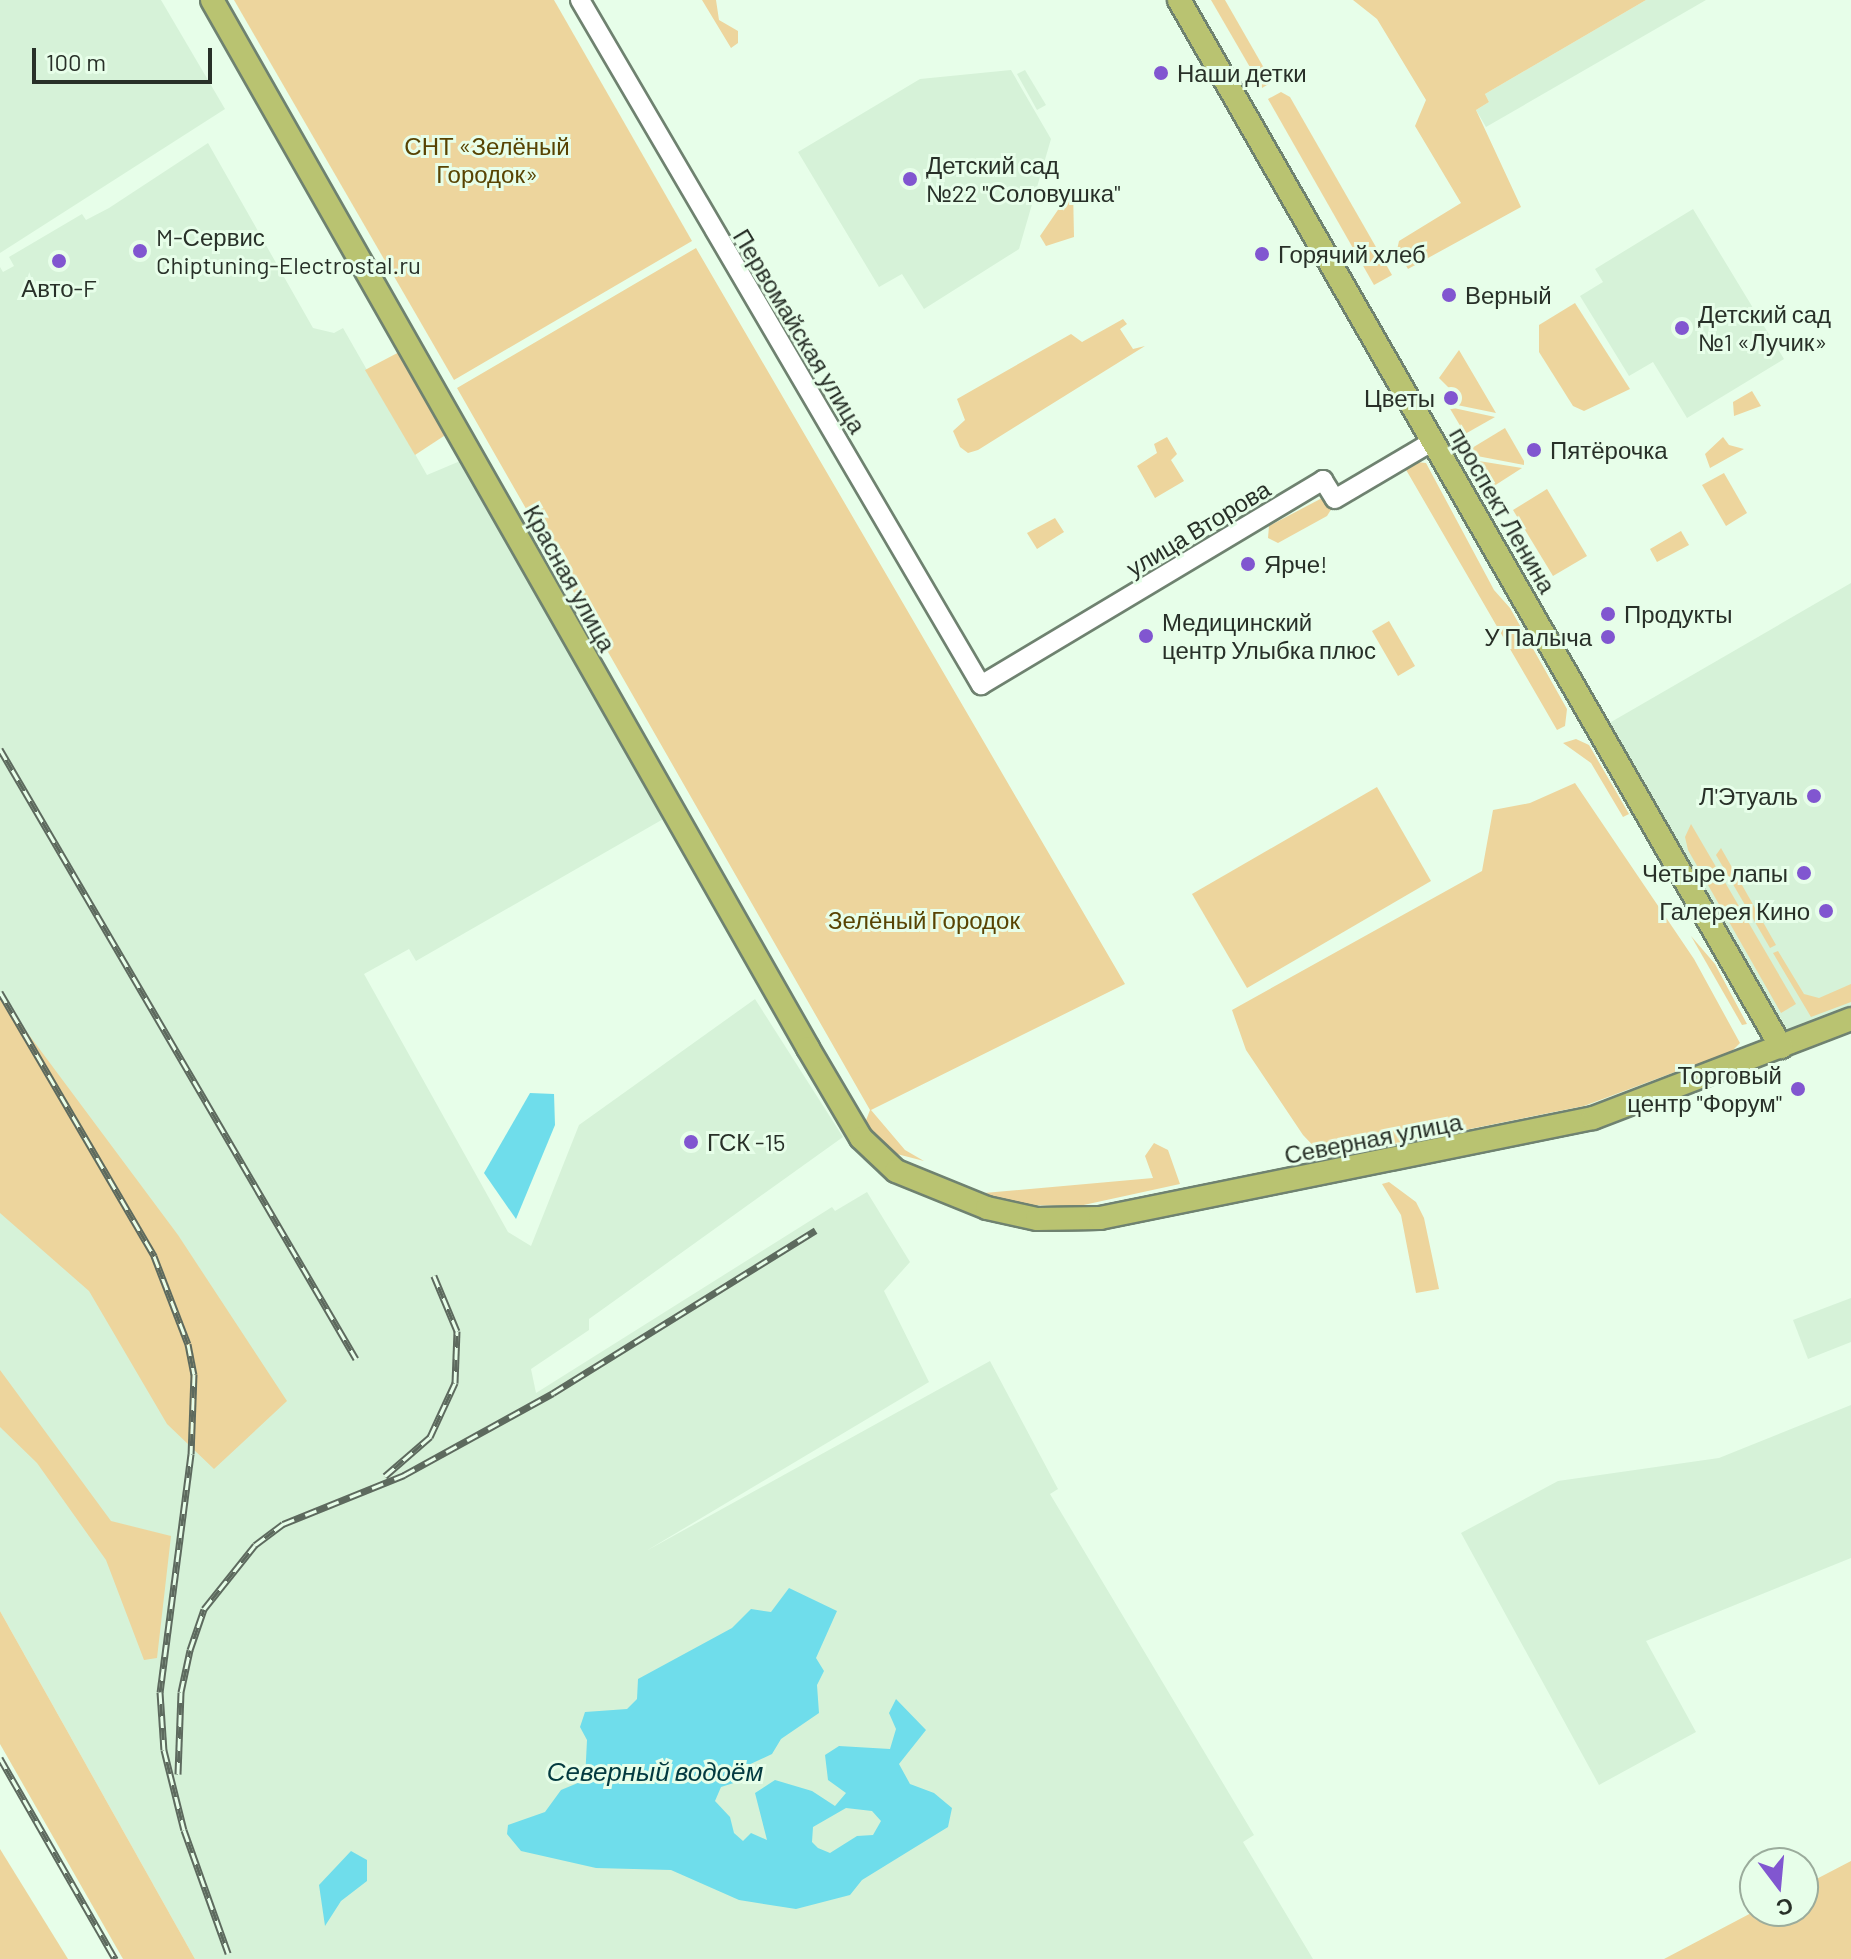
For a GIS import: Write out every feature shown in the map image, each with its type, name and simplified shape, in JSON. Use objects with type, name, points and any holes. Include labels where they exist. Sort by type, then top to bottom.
[{"type":"main road","name":"Красная улица","points":[[212,0],[808,1048],[861,1138],[896,1171]]},
{"type":"main road","name":"проспект Ленина","points":[[1179,0],[1781,1047]]},
{"type":"main road","name":"Северная улица","points":[[896,1171],[987,1208],[1037,1219],[1100,1218],[1593,1118],[1851,1019]]},
{"type":"street","name":"Первомайская улица","points":[[580,0],[981,685]]},
{"type":"street","name":"улица Второва","points":[[981,685],[1323,480],[1335,499],[1433,441]]},
{"type":"shaded area","points":[[0,0],[161,0],[225,109],[0,253]]},
{"type":"shaded area","points":[[1646,0],[1706,0],[1486,127],[1476,110],[1489,102],[1485,94]]},
{"type":"shaded area","points":[[1011,70],[1051,139],[1019,249],[924,309],[902,274],[879,287],[798,152],[920,79]]},
{"type":"shaded area","points":[[1025,70],[1046,105],[1037,110],[1017,74]]},
{"type":"shaded area","points":[[208,143],[313,328],[334,333],[343,328],[427,475],[465,459],[665,818],[416,961],[409,949],[364,974],[508,1232],[531,1246],[579,1125],[755,999],[843,1137],[589,1319],[589,1330],[531,1369],[536,1393],[832,1207],[835,1211],[867,1192],[910,1262],[884,1291],[929,1382],[646,1551],[990,1361],[1058,1489],[1050,1494],[1254,1835],[1243,1842],[1313,1959],[195,1959],[0,1611],[0,267],[3,272],[14,266],[9,257],[82,214],[86,220],[109,208]]},
{"type":"shaded area","name":"Детский сад №1 «Лучик»","points":[[1693,209],[1784,359],[1687,418],[1653,362],[1629,376],[1580,296],[1603,282],[1595,269]]},
{"type":"shaded area","points":[[1851,583],[1851,1019],[1781,1047],[1599,729]]},
{"type":"shaded area","points":[[1851,1298],[1851,1342],[1808,1359],[1793,1320]]},
{"type":"shaded area","points":[[1851,1405],[1851,1558],[1646,1641],[1696,1732],[1599,1785],[1461,1533],[1558,1481],[1719,1458]]},
{"type":"green space","name":"СНТ «Зелёный Городок»","points":[[234,0],[554,0],[692,241],[454,380]]},
{"type":"green space","points":[[702,0],[716,0],[719,20],[738,31],[738,43],[731,48]]},
{"type":"green space","points":[[1211,0],[1225,0],[1272,82],[1262,88]]},
{"type":"green space","points":[[1353,0],[1646,0],[1485,94],[1489,102],[1476,110],[1521,207],[1408,269],[1397,250],[1399,241],[1461,203],[1415,126],[1426,100],[1377,19]]},
{"type":"green space","points":[[1281,92],[1290,97],[1392,275],[1374,285],[1268,99]]},
{"type":"green space","points":[[1073,188],[1074,237],[1046,246],[1040,236]]},
{"type":"green space","name":"Зелёный Городок","points":[[696,248],[1125,984],[871,1110],[905,1150],[924,1161],[893,1153],[865,1123],[870,1110],[457,388]]},
{"type":"green space","points":[[1575,303],[1630,389],[1584,411],[1573,406],[1539,352],[1539,325]]},
{"type":"green space","points":[[1123,319],[1127,324],[1120,329],[1133,349],[1145,346],[978,450],[968,453],[960,447],[953,431],[965,420],[957,399],[1071,334],[1082,342]]},
{"type":"green space","points":[[405,349],[450,432],[415,455],[365,370]]},
{"type":"green space","points":[[1459,350],[1496,413],[1452,404],[1460,399],[1439,378]]},
{"type":"green space","points":[[1752,391],[1761,406],[1734,416],[1733,402]]},
{"type":"green space","points":[[1449,407],[1495,417],[1465,434]]},
{"type":"green space","points":[[1505,428],[1524,465],[1477,456],[1472,448]]},
{"type":"green space","points":[[1167,437],[1177,454],[1171,460],[1184,481],[1155,498],[1137,466],[1157,453],[1154,444]]},
{"type":"green space","points":[[1723,437],[1729,445],[1744,449],[1710,468],[1705,454]]},
{"type":"green space","points":[[1479,461],[1522,468],[1494,486]]},
{"type":"green space","points":[[1416,462],[1426,463],[1494,590],[1510,608],[1567,709],[1565,726],[1557,730],[1405,468]]},
{"type":"green space","points":[[1724,473],[1747,513],[1726,526],[1702,485]]},
{"type":"green space","points":[[1547,489],[1587,556],[1553,576],[1513,510]]},
{"type":"green space","points":[[1324,497],[1332,508],[1327,516],[1278,543],[1268,538],[1269,526]]},
{"type":"green space","points":[[1055,518],[1064,532],[1037,549],[1027,533]]},
{"type":"green space","points":[[1681,531],[1689,545],[1657,562],[1650,549]]},
{"type":"green space","points":[[1389,621],[1415,666],[1398,676],[1372,631]]},
{"type":"green space","points":[[1576,739],[1589,745],[1629,814],[1623,817],[1591,763],[1563,743]]},
{"type":"green space","points":[[1575,783],[1694,959],[1740,1043],[1729,1054],[1687,1072],[1675,1072],[1584,1106],[1325,1158],[1303,1135],[1246,1050],[1232,1010],[1482,871],[1493,810],[1530,803]]},
{"type":"green space","points":[[1377,787],[1431,881],[1247,988],[1192,894]]},
{"type":"green space","points":[[1691,824],[1796,1004],[1781,1013],[1688,850],[1685,837]]},
{"type":"green space","points":[[1721,848],[1776,945],[1770,948],[1716,855]]},
{"type":"green space","points":[[1691,936],[1715,964],[1747,1024],[1742,1025]]},
{"type":"green space","points":[[1778,951],[1804,994],[1819,998],[1851,984],[1851,1002],[1811,1017],[1773,953]]},
{"type":"green space","points":[[0,996],[178,1235],[287,1401],[214,1469],[167,1424],[89,1291],[0,1213]]},
{"type":"green space","points":[[1154,1143],[1168,1150],[1180,1184],[1079,1206],[1014,1205],[984,1193],[1153,1178],[1145,1156]]},
{"type":"green space","points":[[1389,1182],[1416,1202],[1424,1218],[1439,1289],[1416,1293],[1401,1215],[1382,1184]]},
{"type":"green space","points":[[0,1370],[111,1521],[171,1536],[157,1658],[144,1660],[106,1560],[37,1463],[0,1427]]},
{"type":"green space","points":[[0,1611],[195,1959],[123,1959],[0,1744]]},
{"type":"green space","points":[[0,1849],[68,1959],[0,1959]]},
{"type":"green space","points":[[1851,1861],[1851,1959],[1664,1959],[1739,1919],[1739,1927],[1819,1927],[1819,1878]]},
{"type":"water","points":[[530,1093],[554,1094],[555,1125],[516,1219],[484,1173]]},
{"type":"water","name":"Северный водоём","points":[[789,1588],[837,1611],[816,1658],[824,1671],[817,1685],[819,1713],[781,1739],[772,1754],[744,1767],[740,1781],[721,1787],[715,1801],[730,1817],[734,1833],[743,1841],[751,1833],[767,1840],[755,1793],[775,1780],[812,1791],[835,1806],[846,1793],[828,1780],[825,1755],[839,1746],[890,1749],[896,1729],[889,1713],[896,1699],[926,1730],[899,1764],[910,1784],[934,1793],[952,1808],[948,1827],[862,1880],[850,1895],[796,1909],[739,1900],[671,1870],[596,1868],[521,1851],[507,1834],[508,1825],[545,1812],[561,1790],[585,1780],[587,1740],[580,1727],[585,1712],[627,1709],[637,1699],[638,1679],[732,1628],[751,1609],[771,1612]],"holes":[[[846,1808],[872,1811],[881,1821],[873,1835],[857,1836],[830,1853],[812,1842],[813,1827]]]},
{"type":"water","points":[[351,1851],[367,1860],[367,1881],[341,1901],[325,1926],[319,1885]]},
{"type":"railway","points":[[0,749],[356,1359]]},
{"type":"railway","points":[[0,992],[154,1256],[188,1344],[194,1374],[191,1454],[160,1692],[164,1750],[184,1830],[228,1953]]},
{"type":"railway","points":[[178,1774],[181,1692],[190,1650],[204,1609],[255,1545],[283,1524],[404,1475],[553,1393],[816,1230]]},
{"type":"railway","points":[[385,1476],[430,1437],[455,1383],[457,1331],[434,1276]]},
{"type":"railway","points":[[0,1758],[115,1959]]},
{"type":"place","name":"Наши детки","points":[[1161,73]]},
{"type":"place","name":"Детский сад №22 \"Соловушка\"","points":[[910,179]]},
{"type":"place","name":"M-Сервис Chiptuning-Electrostal.ru","points":[[140,251]]},
{"type":"place","name":"Горячий хлеб","points":[[1262,254]]},
{"type":"place","name":"Авто-F","points":[[59,261]]},
{"type":"place","name":"Верный","points":[[1449,295]]},
{"type":"place","name":"Детский сад №1 «Лучик»","points":[[1682,328]]},
{"type":"place","name":"Цветы","points":[[1451,398]]},
{"type":"place","name":"Пятёрочка","points":[[1534,450]]},
{"type":"place","name":"Ярче!","points":[[1248,564]]},
{"type":"place","name":"Продукты","points":[[1608,614]]},
{"type":"place","name":"Медицинский центр Улыбка плюс","points":[[1146,636]]},
{"type":"place","name":"У Палыча","points":[[1608,637]]},
{"type":"place","name":"Л'Этуаль","points":[[1814,796]]},
{"type":"place","name":"Четыре лапы","points":[[1804,873]]},
{"type":"place","name":"Галерея Кино","points":[[1826,911]]},
{"type":"place","name":"Торговый центр \"Форум\"","points":[[1798,1089]]},
{"type":"place","name":"ГСК -15","points":[[691,1142]]}]
